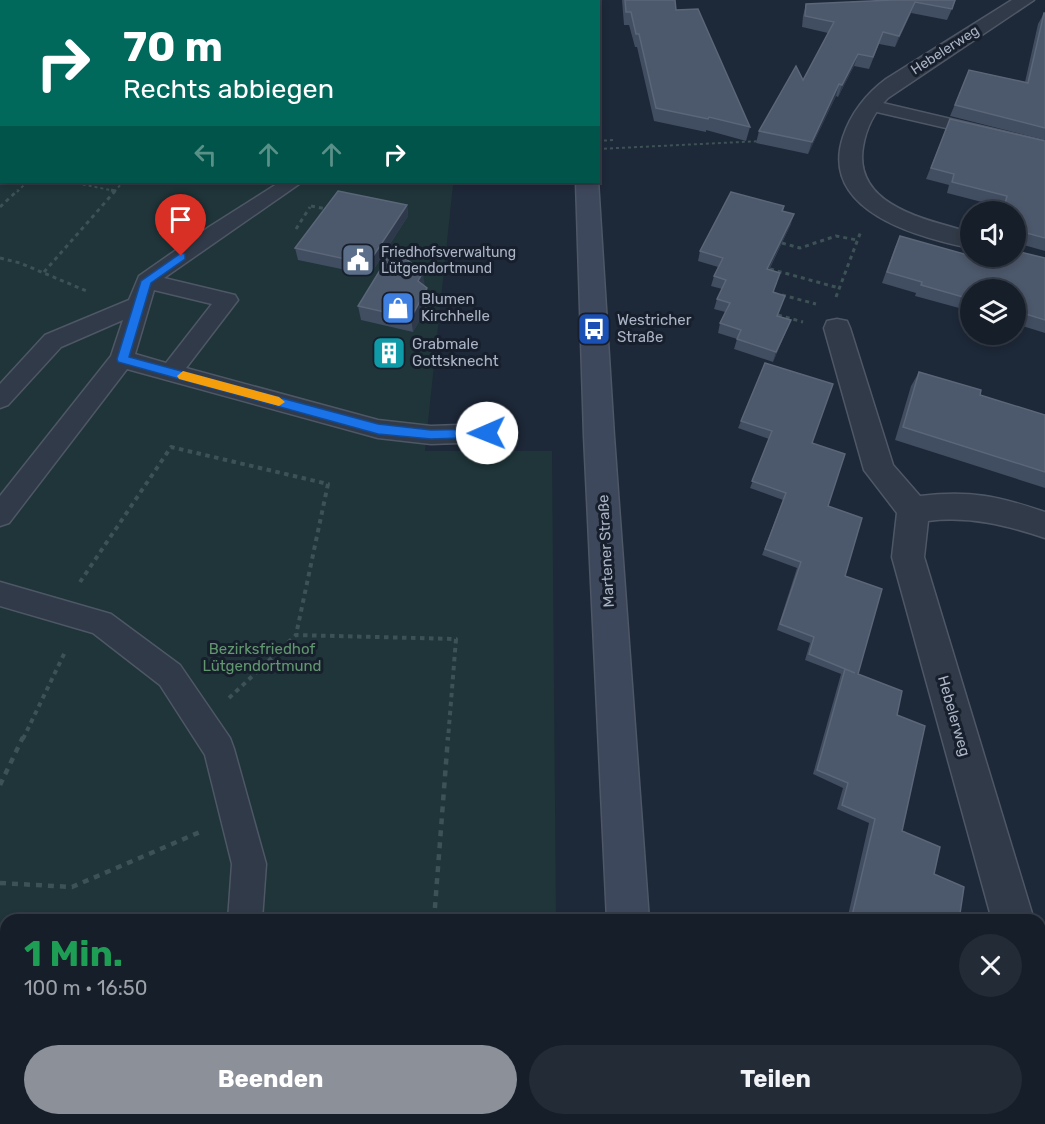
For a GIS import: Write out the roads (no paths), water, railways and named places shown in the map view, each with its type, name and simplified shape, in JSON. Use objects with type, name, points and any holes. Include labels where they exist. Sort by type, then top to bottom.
[{"type":"street","name":"Hebelerweg","points":[[960,237],[925,227],[875,204],[861,192],[855,183],[850,155],[860,124],[870,105],[882,92],[1025,0]]},
{"type":"street","name":"Martener Straße","points":[[588,183],[600,447],[628,914]]},
{"type":"street","points":[[837,328],[879,470],[913,510],[954,505],[1003,511],[1045,525]]},
{"type":"street","name":"Hebelerweg","points":[[913,510],[908,556],[1011,914]]},
{"type":"lane","points":[[870,105],[1045,146]]},
{"type":"lane","points":[[0,515],[122,359],[127,309],[146,281],[216,231],[289,183]]},
{"type":"lane","points":[[146,281],[227,300],[171,372]]},
{"type":"lane","points":[[0,399],[52,341],[127,309]]},
{"type":"lane","points":[[122,359],[378,429],[431,435],[487,433]]},
{"type":"lane","points":[[0,594],[101,623],[170,675],[219,749],[249,864],[245,914]]},
{"type":"place","name":"Friedhofsverwaltung Lütgendortmund","points":[[358,260]]},
{"type":"place","name":"Blumen Kirchhelle","points":[[398,308]]},
{"type":"place","name":"Westricher Straße","points":[[594,329]]},
{"type":"place","name":"Grabmale Gottsknecht","points":[[389,353]]},
{"type":"park label","name":"Bezirksfriedhof Lütgendortmund","points":[[262,658]]}]
